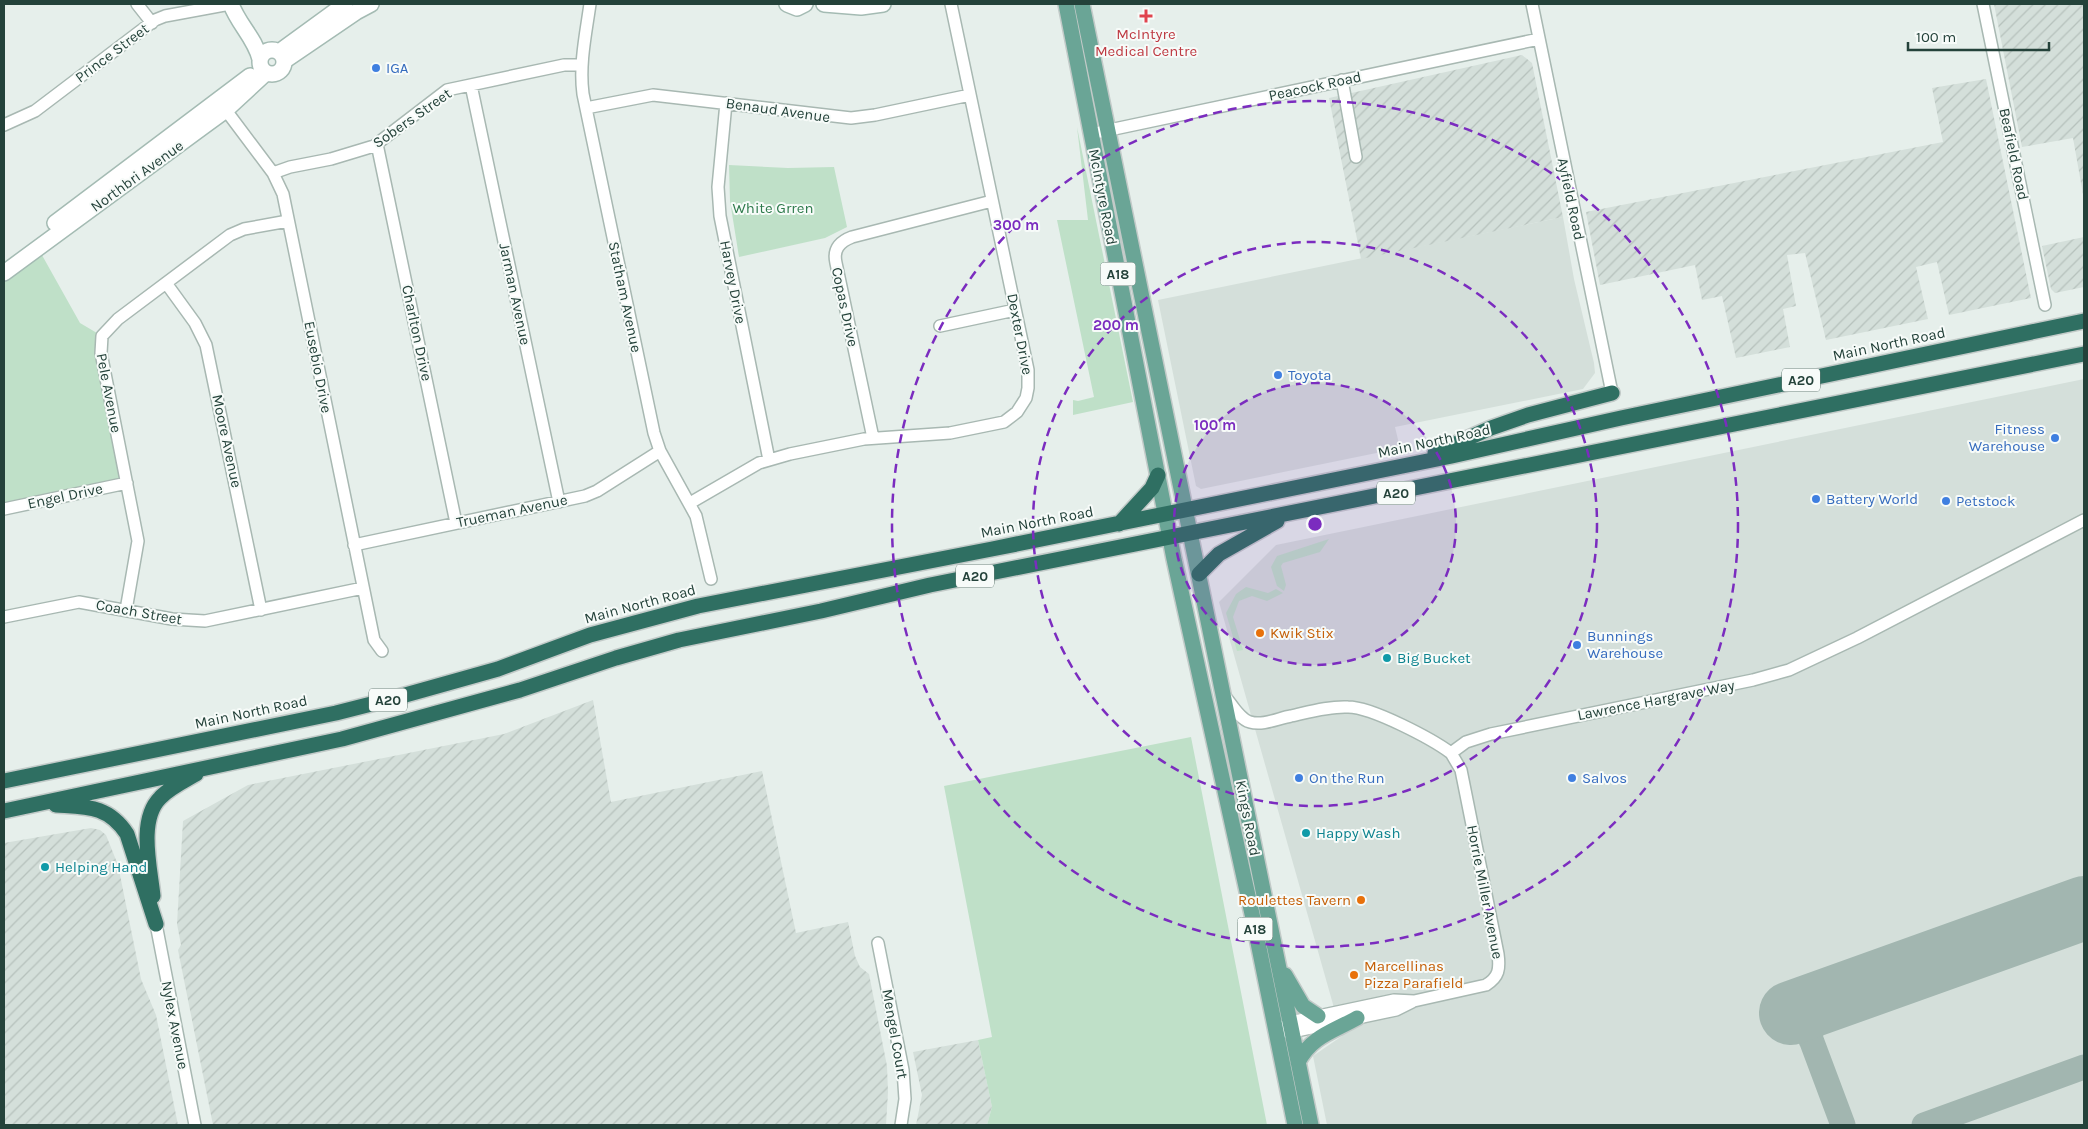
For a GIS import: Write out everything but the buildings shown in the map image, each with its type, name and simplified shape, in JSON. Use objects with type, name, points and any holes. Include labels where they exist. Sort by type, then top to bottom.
[{"type":"highway","name":"Main North Road","points":[[4,781],[392,699],[490,671],[590,635],[698,606],[1119,524],[2084,321]]},
{"type":"highway","name":"A20","points":[[4,811],[342,739],[520,690],[616,658],[679,640],[815,612],[930,585],[2084,354]]},
{"type":"highway","points":[[1410,464],[1492,428],[1528,415],[1612,393]]},
{"type":"highway","points":[[1119,524],[1152,488],[1158,475]]},
{"type":"highway","points":[[1199,574],[1219,554],[1287,515]]},
{"type":"highway","points":[[156,924],[147,832],[148,818],[160,798],[204,769]]},
{"type":"highway","points":[[37,804],[93,808],[100,810],[118,823],[127,834],[156,924]]},
{"type":"main road","name":"McIntyre Road","points":[[1066,4],[1171,537]]},
{"type":"main road","name":"McIntyre Road","points":[[1082,4],[1186,510]]},
{"type":"main road","points":[[1135,358],[1136,322],[1147,318]]},
{"type":"main road","name":"Kings Road","points":[[1186,510],[1311,1125]]},
{"type":"main road","name":"Kings Road","points":[[1171,537],[1295,1125]]},
{"type":"main road","points":[[1277,960],[1303,1006],[1318,1016]]},
{"type":"main road","points":[[1298,1062],[1306,1049],[1317,1038],[1357,1018]]},
{"type":"street","points":[[137,4],[152,23]]},
{"type":"street","points":[[230,4],[234,14],[269,60]]},
{"type":"street","name":"Prince Street","points":[[4,125],[35,112],[152,23],[165,16],[230,4]]},
{"type":"street","name":"Northbri Avenue","points":[[4,273],[222,104],[269,60],[345,4]]},
{"type":"street","name":"Northbri Avenue","points":[[269,60],[371,4]]},
{"type":"street","name":"Statham Avenue","points":[[590,4],[581,78],[654,433],[660,451],[696,516],[711,580]]},
{"type":"street","points":[[787,4],[797,8],[805,4]]},
{"type":"street","points":[[824,4],[861,7],[883,4]]},
{"type":"street","name":"Dexter Drive","points":[[690,503],[759,463],[790,454],[873,438],[950,433],[989,427],[1004,422],[1017,412],[1026,398],[1029,379],[951,4]]},
{"type":"street","name":"Ayfield Road","points":[[1532,4],[1612,393]]},
{"type":"street","name":"Beafield Road","points":[[1982,4],[2045,305]]},
{"type":"street","name":"Peacock Road","points":[[1091,134],[1539,40]]},
{"type":"street","name":"Sobers Street","points":[[273,173],[290,167],[331,159],[377,144],[446,90],[564,65],[582,65]]},
{"type":"street","points":[[1342,80],[1356,157]]},
{"type":"street","name":"Jarman Avenue","points":[[471,85],[559,502]]},
{"type":"street","name":"Benaud Avenue","points":[[586,108],[653,95],[851,118],[875,115],[970,95]]},
{"type":"street","name":"Harvey Drive","points":[[726,103],[719,180],[720,216],[769,460]]},
{"type":"street","name":"Northbri Avenue","points":[[4,262],[222,104]]},
{"type":"street","name":"Eusebio Drive","points":[[222,104],[273,173],[283,194],[374,640],[382,651]]},
{"type":"street","name":"Charlton Drive","points":[[377,144],[456,523]]},
{"type":"street","name":"Copas Drive","points":[[873,438],[836,263],[838,246],[852,237],[992,201]]},
{"type":"street","name":"Pele Avenue","points":[[126,610],[138,541],[100,340],[118,319],[230,235],[244,229],[288,221]]},
{"type":"street","name":"Moore Avenue","points":[[166,283],[195,322],[206,345],[261,610]]},
{"type":"street","points":[[940,326],[1015,310]]},
{"type":"street","name":"Trueman Avenue","points":[[354,544],[559,502],[597,491],[660,451]]},
{"type":"street","name":"Engel Drive","points":[[4,509],[127,483]]},
{"type":"street","name":"Lawrence Hargrave Way","points":[[1451,753],[1466,742],[1491,734],[1753,680],[1789,670],[1857,638],[2084,520]]},
{"type":"street","name":"Coach Street","points":[[4,618],[79,602],[172,619],[205,621],[363,588]]},
{"type":"street","points":[[1223,693],[1240,715],[1249,722],[1262,723],[1294,715],[1349,706],[1387,719],[1428,738],[1451,753]]},
{"type":"street","name":"Horrie Miller Avenue","points":[[1276,1031],[1396,1010],[1414,1001],[1486,985],[1495,979],[1500,968],[1461,770],[1451,753]]},
{"type":"street","name":"Nylex Avenue","points":[[156,924],[195,1125]]},
{"type":"street","name":"Mengel Court","points":[[878,943],[903,1070],[905,1099],[901,1125]]},
{"type":"street","name":"Horrie Miller Avenue","points":[[1291,1027],[1318,1016],[1394,1000],[1414,1001]]},
{"type":"shaded area","points":[[1994,4],[2084,4],[2084,200],[2073,138],[2022,147]]},
{"type":"shaded area","points":[[1522,55],[1532,63],[1563,217],[1361,259],[1329,98]]},
{"type":"shaded area","points":[[1986,79],[2031,298],[1949,315],[1937,262],[1916,267],[1928,319],[1826,340],[1805,253],[1787,255],[1796,306],[1783,309],[1790,347],[1736,358],[1722,296],[1702,300],[1695,265],[1600,285],[1586,212],[1943,142],[1932,88]]},
{"type":"shaded area","points":[[1563,217],[1574,279],[1594,363],[1595,373],[1583,389],[1395,427],[1400,448],[1201,489],[1196,486],[1158,300]]},
{"type":"shaded area","points":[[2084,237],[2084,287],[2055,293],[2051,289],[2042,246]]},
{"type":"shaded area","points":[[2084,379],[2084,1125],[1327,1125],[1313,1056],[1342,1036],[1219,602],[1276,545]]},
{"type":"shaded area","points":[[593,700],[611,802],[762,771],[796,933],[848,922],[855,956],[860,967],[869,974],[887,1066],[886,1125],[213,1125],[178,950],[181,945],[177,924],[183,821],[248,785],[504,734]]},
{"type":"shaded area","points":[[91,828],[100,830],[106,835],[118,865],[141,979],[156,1015],[178,1125],[4,1125],[4,843]]},
{"type":"shaded area","points":[[978,1040],[992,1107],[987,1125],[916,1125],[922,1095],[913,1052]]},
{"type":"green space","points":[[1077,127],[1133,402],[1073,415],[1073,400],[1078,401],[1094,397],[1057,220],[1088,220]]},
{"type":"green space","name":"White Grren","points":[[729,165],[788,168],[834,167],[847,227],[825,238],[739,257],[730,201]]},
{"type":"green space","points":[[38,248],[80,323],[102,336],[127,483],[4,509],[4,273]]},
{"type":"green space","points":[[1329,539],[1320,552],[1283,563],[1281,566],[1286,585],[1284,591],[1277,586],[1271,567],[1277,556]]},
{"type":"green space","points":[[1246,587],[1268,593],[1276,589],[1283,593],[1267,601],[1252,596],[1239,601],[1233,617],[1243,650],[1237,651],[1226,613],[1236,594]]},
{"type":"green space","points":[[1191,737],[1267,1125],[987,1125],[992,1107],[978,1040],[992,1037],[944,786]]},
{"type":"taxiway","points":[[1811,1040],[1811,1028],[1814,1017],[1820,1007],[1829,999]]},
{"type":"taxiway","points":[[1800,1010],[1843,1125]]},
{"type":"taxiway","points":[[1924,1125],[2084,1067]]},
{"type":"runway","points":[[1791,1013],[2084,908]]},
{"type":"place","name":"McIntyre Medical Centre","points":[[1146,16]]},
{"type":"place","name":"IGA","points":[[376,68]]},
{"type":"place","name":"Toyota","points":[[1278,375]]},
{"type":"place","name":"Fitness Warehouse","points":[[2055,438]]},
{"type":"place","name":"Battery World","points":[[1816,499]]},
{"type":"place","name":"Petstock","points":[[1946,501]]},
{"type":"place","name":"Kwik Stix","points":[[1260,633]]},
{"type":"place","name":"Bunnings Warehouse","points":[[1577,645]]},
{"type":"place","name":"Big Bucket","points":[[1387,658]]},
{"type":"place","name":"On the Run","points":[[1299,778]]},
{"type":"place","name":"Salvos","points":[[1572,778]]},
{"type":"place","name":"Happy Wash","points":[[1306,833]]},
{"type":"place","name":"Helping Hand","points":[[45,867]]},
{"type":"place","name":"Roulettes Tavern","points":[[1361,900]]},
{"type":"place","name":"Marcellinas Pizza Parafield","points":[[1354,975]]}]
